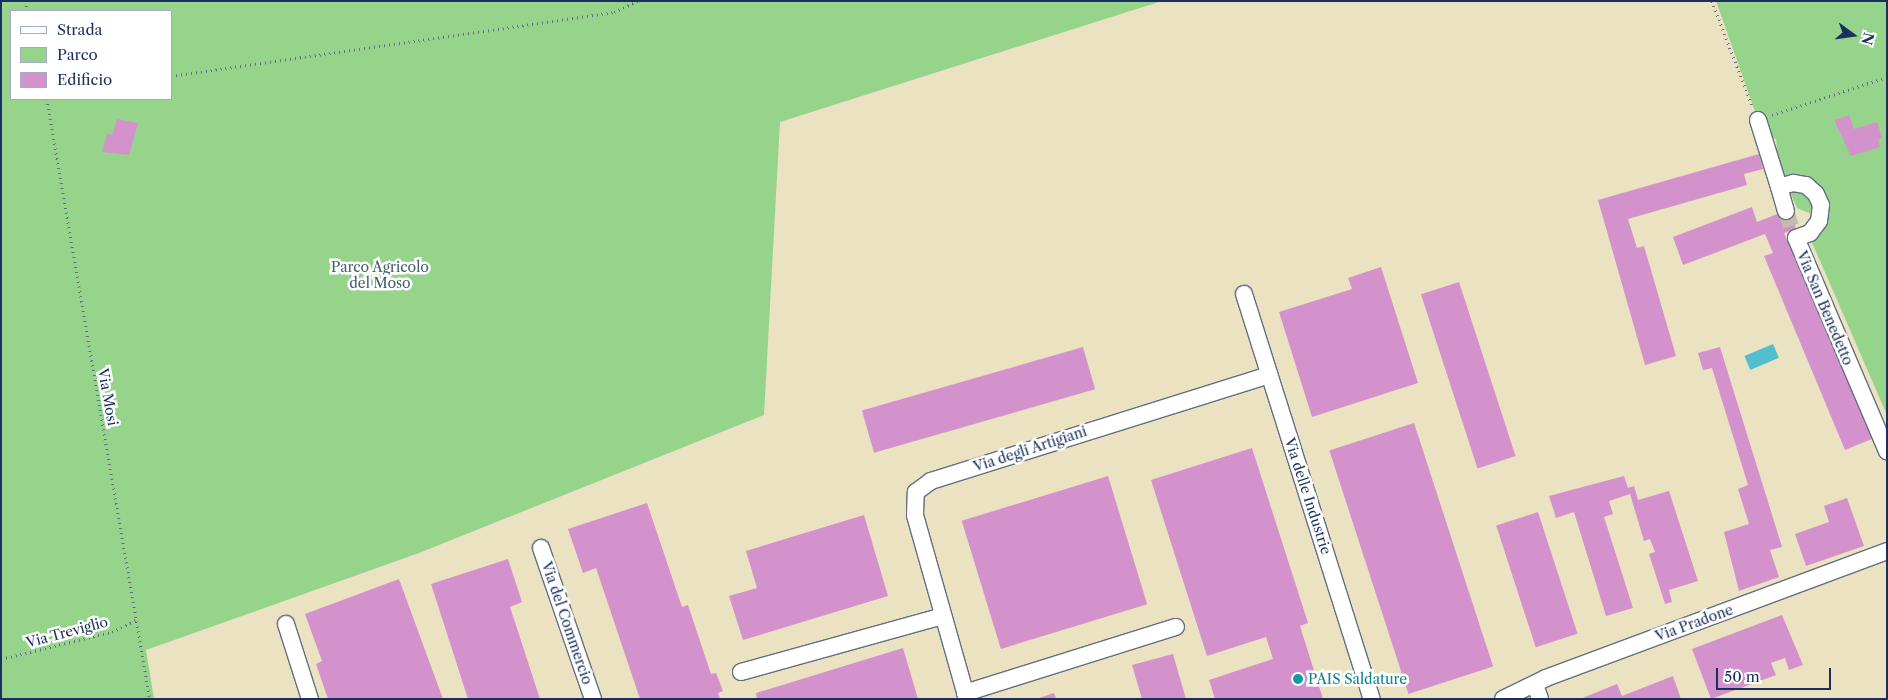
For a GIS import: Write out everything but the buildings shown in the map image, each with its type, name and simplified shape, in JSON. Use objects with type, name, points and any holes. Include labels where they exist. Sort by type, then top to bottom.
[{"type":"street","points":[[1758,120],[1786,211]]},
{"type":"street","name":"Via San Benedetto","points":[[1779,187],[1793,182],[1806,185],[1816,194],[1821,206],[1819,221],[1810,233],[1794,234],[1887,451]]},
{"type":"street","name":"Via delle Industrie","points":[[1244,294],[1372,699]]},
{"type":"street","name":"Via degli Artigiani","points":[[1176,627],[966,696],[915,515],[916,492],[923,484],[1141,413],[1269,375]]},
{"type":"street","name":"Via del Commercio","points":[[541,548],[593,699]]},
{"type":"street","name":"Via Pradone","points":[[1504,699],[1538,692],[1887,551]]},
{"type":"street","points":[[741,672],[943,616]]},
{"type":"street","points":[[286,624],[310,699]]},
{"type":"path","points":[[172,76],[614,12],[638,1]]},
{"type":"path","points":[[1712,1],[1758,120],[1887,77]]},
{"type":"path","name":"Via Mosi","points":[[47,100],[150,699]]},
{"type":"path","name":"Via Treviglio","points":[[1,659],[112,632],[136,620]]},
{"type":"green space","name":"Parco Agricolo del Moso","points":[[1,1],[1162,1],[780,122],[764,415],[419,553],[146,650],[154,699],[1,699]]},
{"type":"green space","points":[[1716,1],[1887,1],[1887,415],[1807,231],[1814,215],[1797,208],[1779,167],[1776,139],[1763,134]]},
{"type":"water","points":[[1773,344],[1779,358],[1750,370],[1744,356]]},
{"type":"tunnel","points":[[1786,211],[1792,230]]},
{"type":"place","name":"PAIS Saldature","points":[[1298,679]]}]
